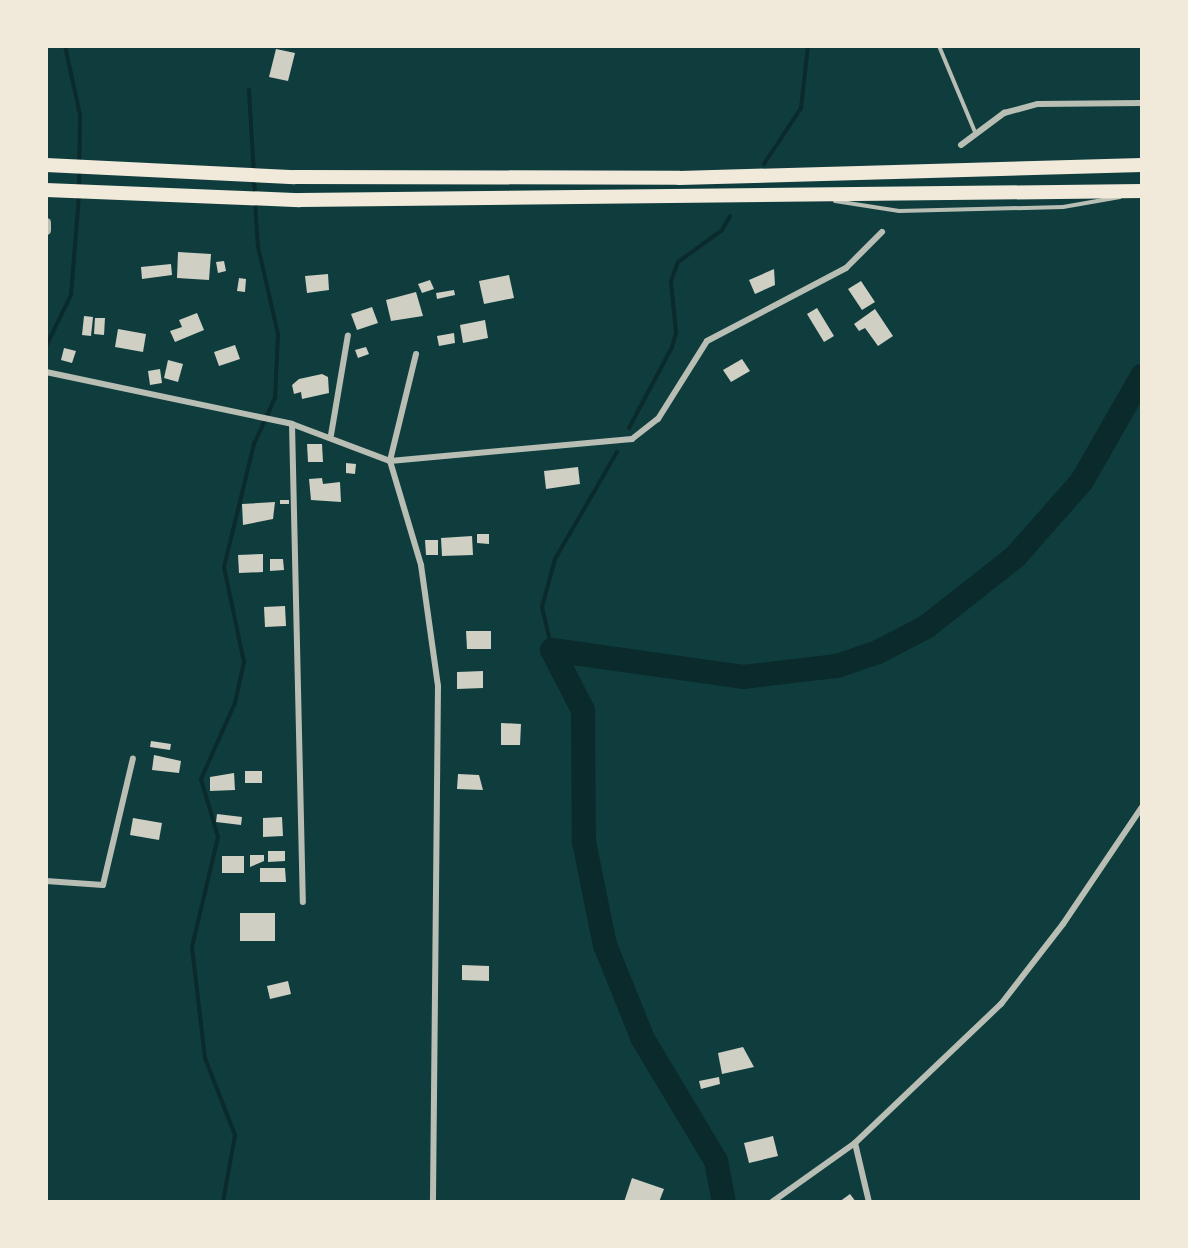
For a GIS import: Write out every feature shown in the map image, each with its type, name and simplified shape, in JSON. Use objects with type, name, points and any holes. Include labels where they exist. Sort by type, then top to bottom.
[{"type":"highway","points":[[46,165],[295,177],[679,178],[1142,164]]},
{"type":"highway","points":[[46,190],[239,200],[688,200],[796,194],[1142,192]]},
{"type":"street","points":[[961,145],[975,132],[1004,113],[1038,104],[1142,103]]},
{"type":"street","points":[[46,222],[46,230]]},
{"type":"street","points":[[46,372],[292,424],[331,435],[390,461],[601,442],[647,432],[707,341],[846,268],[882,232]]},
{"type":"street","points":[[331,435],[348,335]]},
{"type":"street","points":[[416,354],[390,461],[420,565],[438,686],[433,1202]]},
{"type":"street","points":[[292,424],[303,902]]},
{"type":"street","points":[[46,881],[103,885],[133,758]]},
{"type":"street","points":[[772,1202],[855,1143],[1001,1004],[1063,924],[1142,807]]},
{"type":"street","points":[[855,1143],[869,1202]]},
{"type":"lane","points":[[939,46],[975,132]]},
{"type":"building","points":[[276,49],[295,53],[288,81],[269,77]]},
{"type":"building","points":[[178,252],[211,254],[209,280],[177,278]]},
{"type":"building","points":[[224,261],[226,271],[218,273],[216,262]]},
{"type":"building","points":[[171,264],[172,275],[142,279],[141,267]]},
{"type":"building","points":[[774,269],[775,285],[755,294],[749,280]]},
{"type":"building","points":[[328,274],[329,290],[307,293],[305,276]]},
{"type":"building","points":[[509,275],[514,298],[484,304],[479,281]]},
{"type":"building","points":[[239,278],[246,279],[245,292],[237,291]]},
{"type":"building","points":[[430,280],[434,289],[422,293],[418,284]]},
{"type":"building","points":[[861,281],[875,302],[862,310],[848,289]]},
{"type":"building","points":[[454,290],[455,295],[437,299],[436,293]]},
{"type":"building","points":[[416,292],[423,316],[391,321],[386,300]]},
{"type":"building","points":[[372,307],[378,323],[357,330],[351,314]]},
{"type":"building","points":[[817,308],[834,336],[824,342],[807,314]]},
{"type":"building","points":[[875,309],[893,336],[878,346],[865,328],[859,331],[854,324]]},
{"type":"building","points":[[197,313],[204,330],[175,342],[170,331],[182,327],[179,320]]},
{"type":"building","points":[[84,316],[93,317],[91,336],[82,335]]},
{"type":"building","points":[[95,318],[105,318],[104,335],[94,334]]},
{"type":"building","points":[[485,320],[488,338],[463,343],[460,325]]},
{"type":"building","points":[[118,329],[146,334],[143,352],[115,347]]},
{"type":"building","points":[[454,333],[455,343],[439,346],[437,336]]},
{"type":"building","points":[[235,345],[240,359],[219,366],[214,352]]},
{"type":"building","points":[[366,347],[369,354],[358,358],[355,350]]},
{"type":"building","points":[[64,348],[76,351],[72,363],[61,360]]},
{"type":"building","points":[[742,359],[750,371],[731,382],[723,370]]},
{"type":"building","points":[[168,360],[183,364],[178,382],[164,378]]},
{"type":"building","points":[[160,369],[162,383],[150,385],[148,371]]},
{"type":"building","points":[[322,374],[328,377],[329,393],[302,399],[301,392],[294,394],[292,385],[299,379]]},
{"type":"building","points":[[307,444],[322,444],[323,462],[308,462]]},
{"type":"building","points":[[346,463],[356,464],[355,474],[346,473]]},
{"type":"building","points":[[578,467],[580,484],[546,489],[544,471]]},
{"type":"building","points":[[322,478],[323,484],[340,482],[341,502],[311,500],[309,479]]},
{"type":"building","points":[[280,500],[289,500],[289,504],[280,504]]},
{"type":"building","points":[[275,502],[273,519],[243,525],[242,504]]},
{"type":"building","points":[[477,534],[489,534],[489,544],[477,543]]},
{"type":"building","points":[[472,536],[473,555],[442,556],[441,538]]},
{"type":"building","points":[[425,540],[438,540],[438,555],[426,555]]},
{"type":"building","points":[[263,554],[263,572],[239,573],[238,555]]},
{"type":"building","points":[[270,559],[283,559],[284,570],[270,571]]},
{"type":"building","points":[[285,606],[286,626],[265,627],[264,607]]},
{"type":"building","points":[[466,631],[491,631],[491,649],[467,649]]},
{"type":"building","points":[[483,671],[483,688],[457,689],[457,672]]},
{"type":"building","points":[[501,723],[521,724],[520,745],[501,745]]},
{"type":"building","points":[[151,741],[171,744],[170,750],[150,747]]},
{"type":"building","points":[[154,755],[181,761],[179,773],[152,770]]},
{"type":"building","points":[[245,771],[262,771],[262,783],[245,783]]},
{"type":"building","points":[[234,773],[235,790],[210,791],[210,777]]},
{"type":"building","points":[[458,774],[479,775],[483,790],[457,789]]},
{"type":"building","points":[[217,814],[242,817],[241,825],[216,822]]},
{"type":"building","points":[[282,817],[283,836],[263,837],[263,818]]},
{"type":"building","points":[[133,818],[162,823],[159,840],[130,835]]},
{"type":"building","points":[[268,851],[285,851],[285,861],[268,862]]},
{"type":"building","points":[[250,855],[264,855],[264,861],[250,867]]},
{"type":"building","points":[[222,856],[244,856],[244,873],[222,873]]},
{"type":"building","points":[[260,868],[285,868],[286,882],[260,882]]},
{"type":"building","points":[[240,913],[275,913],[275,941],[240,941]]},
{"type":"building","points":[[462,965],[489,966],[489,981],[462,980]]},
{"type":"building","points":[[288,981],[291,994],[270,999],[267,986]]},
{"type":"building","points":[[743,1047],[754,1067],[722,1074],[718,1053]]},
{"type":"building","points":[[719,1077],[720,1084],[701,1089],[699,1081]]},
{"type":"building","points":[[773,1136],[778,1156],[749,1163],[744,1143]]},
{"type":"building","points":[[632,1178],[664,1189],[659,1202],[624,1202]]},
{"type":"building","points":[[850,1194],[856,1202],[839,1202]]},
{"type":"waterway","points":[[65,46],[80,115],[79,188]]},
{"type":"waterway","points":[[764,164],[801,108],[808,46]]},
{"type":"waterway","points":[[249,90],[255,194]]},
{"type":"waterway","points":[[46,346],[71,295],[79,195]]},
{"type":"waterway","points":[[223,1202],[235,1135],[205,1058],[192,947],[218,837],[201,779],[235,703],[244,662],[224,567],[254,444],[275,398],[278,334],[258,247],[255,202]]},
{"type":"waterway","points":[[629,428],[672,347],[676,333],[671,281],[678,262],[722,230],[730,216]]},
{"type":"waterway","points":[[552,650],[743,677],[837,666],[878,652],[926,627],[1015,557],[1082,481],[1142,376]]},
{"type":"waterway","points":[[552,650],[542,607],[555,559],[617,452]]},
{"type":"waterway","points":[[552,650],[583,710],[584,842],[605,945],[643,1039],[716,1161],[724,1202]]}]
